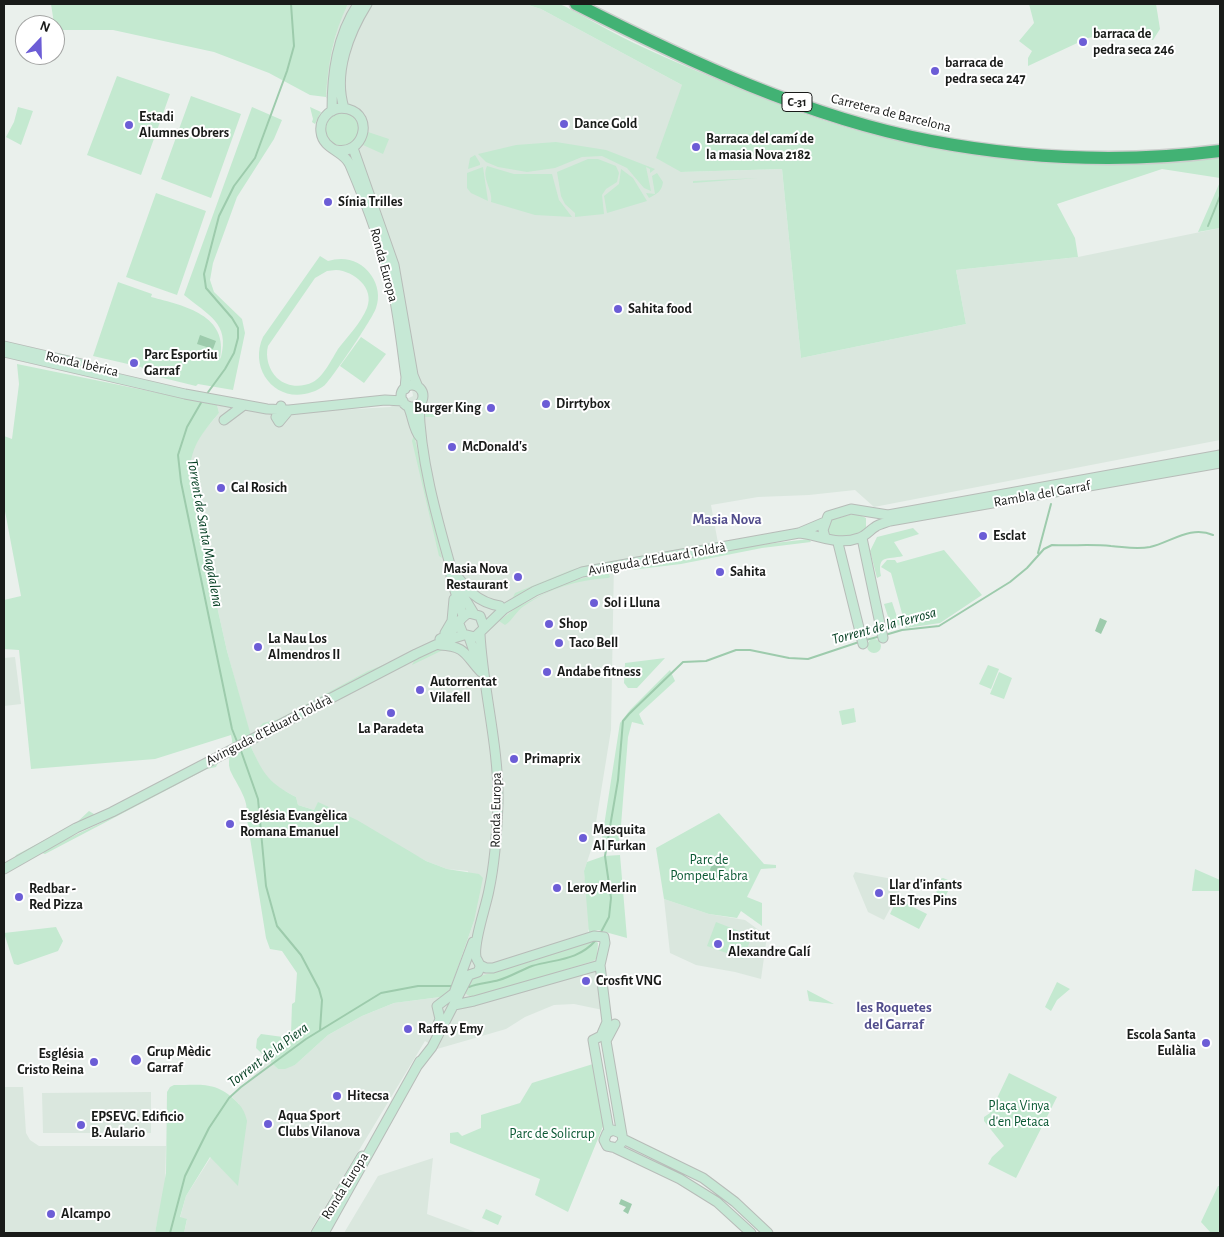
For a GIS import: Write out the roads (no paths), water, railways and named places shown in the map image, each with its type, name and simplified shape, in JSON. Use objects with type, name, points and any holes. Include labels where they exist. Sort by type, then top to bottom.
[{"type":"highway","name":"Carretera de Barcelona","points":[[576,4],[702,64],[817,110],[930,141],[1009,153],[1076,158],[1145,158],[1220,151]]},
{"type":"highway","points":[[588,4],[700,60],[702,64]]},
{"type":"street","name":"Ronda Europa","points":[[358,4],[346,26],[338,48],[334,71],[332,111],[324,119],[321,130],[324,141],[345,156],[350,164],[384,257],[400,330],[407,399],[416,433],[420,437],[435,510],[461,594],[475,613],[483,620],[482,669]]},
{"type":"street","points":[[344,108],[340,94],[345,56],[351,33],[367,4]]},
{"type":"street","points":[[332,111],[344,108],[356,114],[363,125],[362,138],[353,148],[345,151],[336,150]]},
{"type":"street","name":"Ronda Europa","points":[[353,148],[394,265],[422,390],[423,396],[407,399]]},
{"type":"street","name":"Ronda Ibèrica","points":[[4,346],[213,398],[281,411],[300,404],[306,407],[407,399]]},
{"type":"street","name":"Ronda Ibèrica","points":[[4,352],[196,394]]},
{"type":"street","points":[[407,399],[410,386],[422,390]]},
{"type":"street","points":[[407,399],[422,390]]},
{"type":"street","points":[[213,398],[226,412],[224,420],[244,405]]},
{"type":"street","name":"Ronda Ibèrica","points":[[213,398],[281,411]]},
{"type":"street","name":"Rambla del Garraf","points":[[866,512],[888,515],[1220,455]]},
{"type":"street","name":"Rambla del Garraf","points":[[864,536],[876,525],[890,521],[1220,463]]},
{"type":"street","points":[[799,533],[825,537],[829,541],[838,543],[864,536],[871,525],[866,512],[851,509],[828,516],[825,522],[825,537]]},
{"type":"street","points":[[799,533],[825,522]]},
{"type":"street","name":"Avinguda d'Eduard Toldrà","points":[[4,869],[66,835],[96,815],[112,812],[427,648],[452,632],[461,620],[475,613],[520,600],[582,572],[799,533]]},
{"type":"street","points":[[864,536],[883,638]]},
{"type":"street","points":[[838,543],[863,644]]},
{"type":"street","name":"Ronda Europa","points":[[447,1009],[454,993],[473,963],[490,889],[498,803],[494,734],[486,682],[461,620],[453,571]]},
{"type":"street","points":[[453,571],[473,596],[484,602],[500,606]]},
{"type":"street","points":[[455,591],[452,621],[438,642],[464,651],[482,669]]},
{"type":"street","points":[[482,630],[520,600]]},
{"type":"street","points":[[482,669],[486,636],[510,607]]},
{"type":"street","name":"Avinguda d'Eduard Toldrà","points":[[438,642],[467,636],[482,630]]},
{"type":"street","name":"Avinguda d'Eduard Toldrà","points":[[66,835],[79,833],[92,827],[108,818],[112,812]]},
{"type":"street","points":[[92,827],[97,821],[96,815]]},
{"type":"street","name":"Avinguda d'Eduard Toldrà","points":[[4,875],[23,858]]},
{"type":"street","points":[[473,963],[483,968],[494,968],[594,936],[604,937],[605,943],[600,966],[611,1023],[603,1039],[621,1136],[620,1146],[614,1148]]},
{"type":"street","name":"Ronda Europa","points":[[316,1233],[354,1167],[374,1139],[418,1065],[440,1019],[469,975],[479,970],[473,963]]},
{"type":"street","points":[[447,1009],[600,966]]},
{"type":"street","points":[[603,1039],[593,1040],[608,1131],[604,1137],[605,1143],[684,1182],[717,1202],[751,1233]]},
{"type":"street","points":[[608,1131],[615,1130],[621,1136],[702,1178],[735,1202],[768,1233]]},
{"type":"street","name":"Ronda Europa","points":[[324,1233],[354,1181],[374,1139]]},
{"type":"waterway","name":"Torrent de Santa Magdalena","points":[[206,395],[234,353],[238,338],[238,328],[232,318],[206,288],[204,274],[219,216],[234,186],[255,158],[287,71],[294,46],[291,4]]},
{"type":"waterway","points":[[1208,226],[1220,196]]},
{"type":"waterway","name":"Torrent de Santa Magdalena","points":[[202,401],[187,427],[178,455],[181,482],[232,729],[238,744]]},
{"type":"waterway","points":[[1038,553],[1051,504]]},
{"type":"waterway","name":"Torrent de la Terrosa","points":[[885,635],[902,630],[939,626],[1010,582],[1027,568],[1044,549],[1052,545],[1140,548],[1158,545],[1189,533],[1205,532],[1213,535]]},
{"type":"waterway","name":"Torrent de la Terrosa","points":[[866,640],[881,636]]},
{"type":"waterway","name":"Torrent de la Terrosa","points":[[600,934],[609,917],[611,898],[605,856],[618,780],[623,721],[629,714],[683,662],[706,661],[736,650],[750,650],[789,658],[808,659],[859,642]]},
{"type":"waterway","name":"Torrent de Santa Magdalena","points":[[240,748],[258,799],[266,886],[277,926],[301,955],[319,989],[322,1000],[320,1030]]},
{"type":"waterway","name":"Torrent de la Terrosa","points":[[469,987],[503,979],[532,966],[574,956],[589,947],[596,940]]},
{"type":"waterway","name":"Torrent de la Piera","points":[[170,1233],[185,1176],[209,1128],[229,1098],[241,1087],[306,1039],[381,993],[418,986],[451,986]]},
{"type":"place","name":"barraca de pedra seca 246","points":[[1083,42]]},
{"type":"place","name":"barraca de pedra seca 247","points":[[935,71]]},
{"type":"place","name":"Dance Gold","points":[[564,124]]},
{"type":"place","name":"Estadi Alumnes Obrers","points":[[129,125]]},
{"type":"place","name":"Barraca del camí de la masia Nova 2182","points":[[696,147]]},
{"type":"place","name":"Sínia Trilles","points":[[328,202]]},
{"type":"place","name":"Sahita food","points":[[618,309]]},
{"type":"place","name":"Parc Esportiu Garraf","points":[[134,363]]},
{"type":"place","name":"Dirrtybox","points":[[546,404]]},
{"type":"place","name":"Burger King","points":[[491,408]]},
{"type":"place","name":"McDonald's","points":[[452,447]]},
{"type":"place","name":"Cal Rosich","points":[[221,488]]},
{"type":"place","name":"Esclat","points":[[983,536]]},
{"type":"place","name":"Sahita","points":[[720,572]]},
{"type":"place","name":"Masia Nova Restaurant","points":[[518,577]]},
{"type":"place","name":"Sol i Lluna","points":[[594,603]]},
{"type":"place","name":"Shop","points":[[549,624]]},
{"type":"place","name":"Taco Bell","points":[[559,643]]},
{"type":"place","name":"La Nau Los Almendros II","points":[[258,647]]},
{"type":"place","name":"Andabe fitness","points":[[547,672]]},
{"type":"place","name":"Autorrentat Vilafell","points":[[420,690]]},
{"type":"place","name":"La Paradeta","points":[[391,713]]},
{"type":"place","name":"Primaprix","points":[[514,759]]},
{"type":"place","name":"Església Evangèlica Romana Emanuel","points":[[230,824]]},
{"type":"place","name":"Mesquita Al Furkan","points":[[583,838]]},
{"type":"place","name":"Leroy Merlin","points":[[557,888]]},
{"type":"place","name":"Llar d'infants Els Tres Pins","points":[[879,893]]},
{"type":"place","name":"Redbar - Red Pizza","points":[[19,897]]},
{"type":"place","name":"Institut Alexandre Galí","points":[[718,944]]},
{"type":"place","name":"Crosfit VNG","points":[[586,981]]},
{"type":"place","name":"Raffa y Emy","points":[[408,1029]]},
{"type":"place","name":"Escola Santa Eulàlia","points":[[1206,1043]]},
{"type":"place","name":"Grup Mèdic Garraf","points":[[136,1060]]},
{"type":"place","name":"Església Cristo Reina","points":[[94,1062]]},
{"type":"place","name":"Hitecsa","points":[[337,1096]]},
{"type":"place","name":"Aqua Sport Clubs Vilanova","points":[[268,1124]]},
{"type":"place","name":"EPSEVG. Edificio B. Aulario","points":[[81,1125]]},
{"type":"place","name":"Alcampo","points":[[51,1214]]},
{"type":"district","name":"Masia Nova","points":[[727,519]]},
{"type":"district","name":"les Roquetes del Garraf","points":[[894,1016]]},
{"type":"park label","name":"Parc de Pompeu Fabra","points":[[709,868]]},
{"type":"park label","name":"Plaça Vinya d'en Petaca","points":[[1019,1114]]},
{"type":"park label","name":"Parc de Solicrup","points":[[552,1134]]}]
